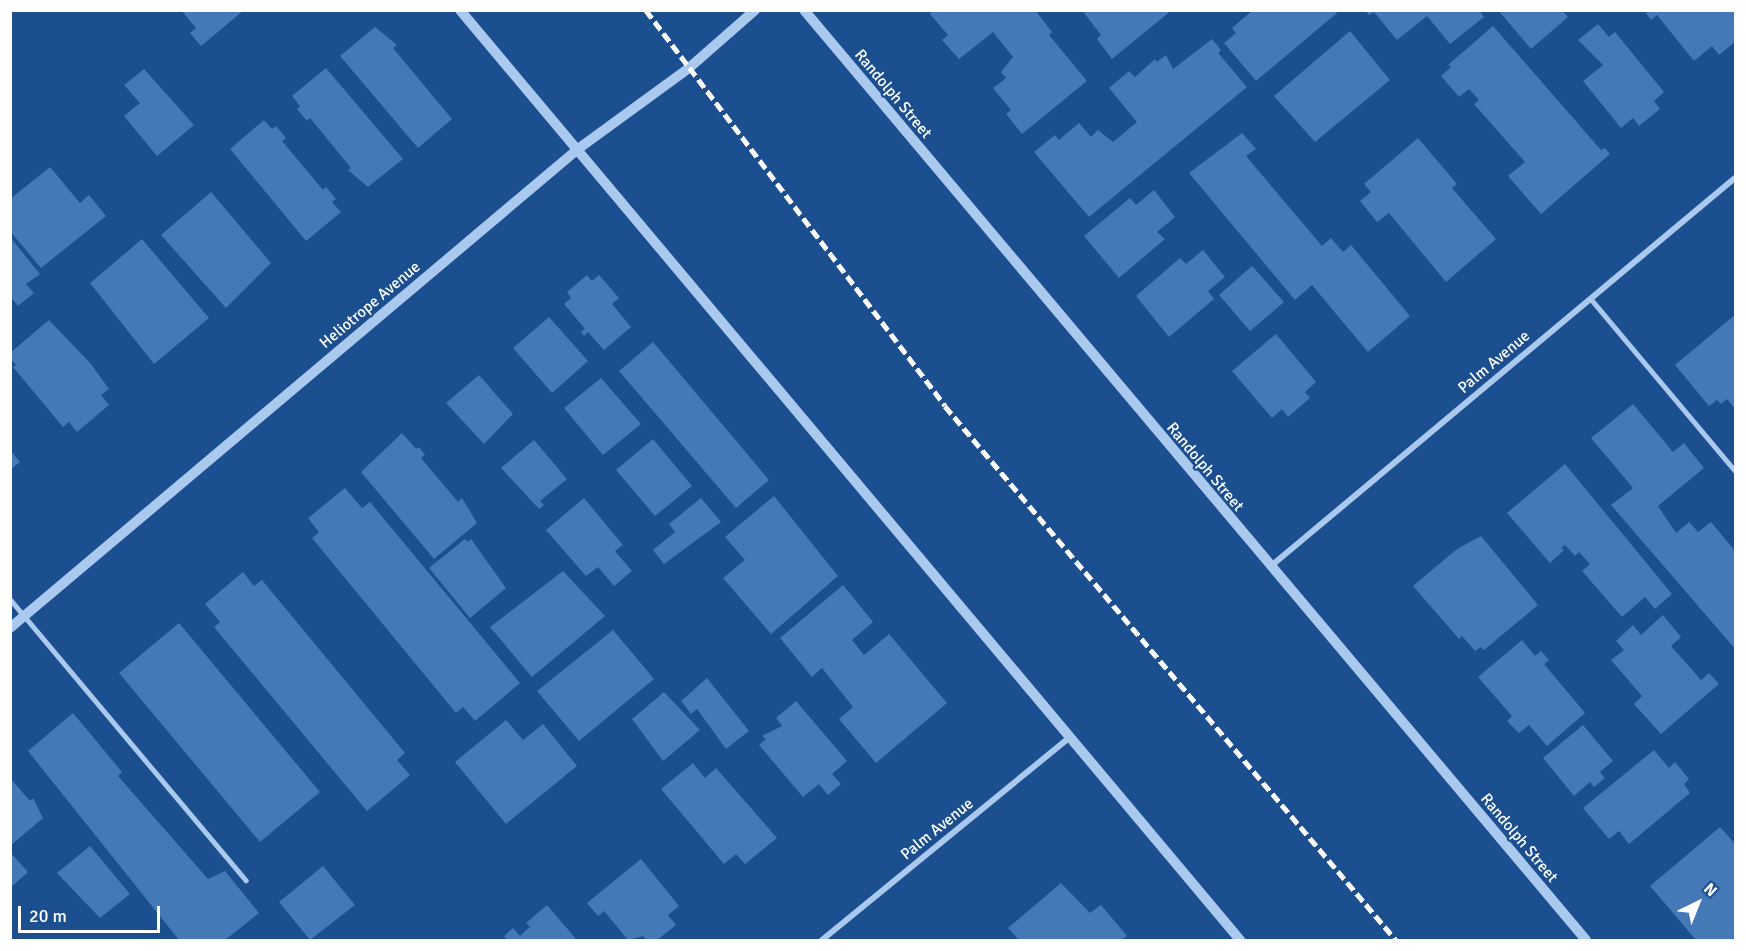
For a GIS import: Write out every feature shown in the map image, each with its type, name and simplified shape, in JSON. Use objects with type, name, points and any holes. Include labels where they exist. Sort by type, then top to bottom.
[{"type":"street","points":[[460,10],[1068,739],[1240,940]]},
{"type":"street","name":"Heliotrope Avenue","points":[[10,628],[578,149],[689,68],[755,10]]},
{"type":"street","name":"Randolph Street","points":[[804,10],[1269,568],[1586,940]]},
{"type":"street","name":"Palm Avenue","points":[[1269,568],[1736,177]]},
{"type":"street","name":"Palm Avenue","points":[[822,940],[1068,739]]},
{"type":"lane","points":[[1590,299],[1736,472]]},
{"type":"lane","points":[[10,599],[246,880]]},
{"type":"building","points":[[181,10],[244,10],[201,46],[190,33],[196,28]]},
{"type":"building","points":[[932,10],[1035,10],[1052,32],[1049,35],[1087,81],[1022,134],[1006,114],[1011,110],[993,88],[1006,78],[1001,72],[1013,57],[993,32],[959,59],[942,40],[948,35],[930,14]]},
{"type":"building","points":[[1087,10],[1172,10],[1112,59],[1097,39],[1101,35],[1084,13]]},
{"type":"building","points":[[1253,10],[1335,10],[1337,13],[1256,81],[1224,43],[1236,33],[1232,28]]},
{"type":"building","points":[[1365,10],[1479,10],[1484,17],[1450,44],[1427,16],[1397,40],[1374,12],[1369,15]]},
{"type":"building","points":[[1498,10],[1562,10],[1568,17],[1531,49]]},
{"type":"building","points":[[1649,10],[1736,10],[1736,41],[1719,55],[1712,46],[1694,61],[1657,15],[1651,20],[1646,13]]},
{"type":"building","points":[[1598,24],[1609,37],[1615,32],[1664,92],[1654,101],[1660,109],[1639,126],[1633,118],[1621,128],[1583,81],[1603,65],[1578,40]]},
{"type":"building","points":[[1493,26],[1601,150],[1605,148],[1610,154],[1541,214],[1508,176],[1525,162],[1474,104],[1479,100],[1469,89],[1459,97],[1441,76],[1451,67],[1448,65]]},
{"type":"building","points":[[375,27],[397,45],[393,48],[452,119],[418,148],[340,56]]},
{"type":"building","points":[[1350,31],[1390,80],[1315,142],[1274,96]]},
{"type":"building","points":[[1212,39],[1221,50],[1218,53],[1247,87],[1089,217],[1034,152],[1055,135],[1059,140],[1079,123],[1091,137],[1098,130],[1113,142],[1137,122],[1109,88],[1129,71],[1135,77],[1155,59],[1157,62],[1166,55],[1173,69]]},
{"type":"building","points":[[326,68],[403,159],[368,187],[348,170],[351,168],[310,118],[307,121],[297,109],[300,106],[292,96]]},
{"type":"building","points":[[144,69],[194,125],[157,156],[124,116],[140,103],[124,85]]},
{"type":"building","points":[[264,120],[272,129],[276,126],[286,138],[282,141],[323,190],[326,187],[336,199],[332,202],[341,212],[306,241],[230,149]]},
{"type":"building","points":[[1242,133],[1256,149],[1246,156],[1322,246],[1331,238],[1343,252],[1351,245],[1410,316],[1368,352],[1312,285],[1295,300],[1189,173]]},
{"type":"building","points":[[1418,138],[1457,184],[1452,188],[1496,239],[1446,282],[1389,213],[1377,222],[1360,201],[1371,192],[1364,184]]},
{"type":"building","points":[[50,167],[80,203],[89,195],[106,216],[41,268],[10,231],[10,199]]},
{"type":"building","points":[[1154,190],[1175,217],[1157,232],[1165,239],[1119,278],[1084,236],[1130,198],[1136,205]]},
{"type":"building","points":[[211,192],[271,263],[226,308],[161,235]]},
{"type":"building","points":[[10,237],[40,274],[26,284],[34,293],[18,306],[10,296]]},
{"type":"building","points":[[142,239],[209,318],[154,364],[90,283]]},
{"type":"building","points":[[1203,250],[1225,277],[1208,291],[1214,299],[1169,337],[1136,296],[1180,258],[1186,264]]},
{"type":"building","points":[[1252,266],[1284,302],[1250,331],[1219,295]]},
{"type":"building","points":[[587,275],[592,281],[599,275],[619,298],[612,304],[631,327],[604,350],[588,332],[584,336],[581,332],[585,329],[564,304],[571,298],[567,292]]},
{"type":"building","points":[[1736,314],[1736,410],[1727,399],[1721,404],[1717,400],[1709,406],[1675,365]]},
{"type":"building","points":[[549,317],[588,361],[552,393],[513,348]]},
{"type":"building","points":[[49,320],[91,364],[109,389],[101,395],[109,405],[77,432],[69,422],[63,427],[13,367],[16,365],[10,358],[10,353]]},
{"type":"building","points":[[1276,334],[1316,382],[1305,392],[1310,398],[1288,417],[1282,409],[1272,418],[1232,371]]},
{"type":"building","points":[[653,342],[769,480],[736,508],[619,371]]},
{"type":"building","points":[[479,375],[513,414],[484,444],[446,403]]},
{"type":"building","points":[[601,378],[641,424],[603,455],[564,408]]},
{"type":"building","points":[[1633,404],[1673,452],[1684,443],[1704,468],[1658,506],[1676,533],[1689,522],[1698,532],[1711,522],[1736,552],[1736,650],[1611,505],[1633,488],[1591,438]]},
{"type":"building","points":[[402,433],[416,449],[419,447],[425,455],[421,458],[458,502],[462,498],[477,523],[434,559],[361,472]]},
{"type":"building","points":[[653,439],[692,486],[655,516],[616,470]]},
{"type":"building","points":[[534,440],[567,479],[540,501],[544,505],[539,509],[501,468]]},
{"type":"building","points":[[10,450],[20,462],[10,470]]},
{"type":"building","points":[[1565,464],[1672,594],[1655,609],[1645,597],[1622,617],[1582,571],[1590,564],[1579,552],[1575,556],[1565,545],[1561,548],[1564,550],[1550,563],[1507,513]]},
{"type":"building","points":[[345,488],[362,508],[370,502],[520,683],[475,721],[463,707],[456,713],[312,538],[319,532],[308,518]]},
{"type":"building","points":[[774,496],[838,576],[771,634],[723,578],[745,560],[725,537]]},
{"type":"building","points":[[584,498],[623,545],[615,551],[632,571],[614,586],[598,567],[586,576],[546,530]]},
{"type":"building","points":[[701,498],[721,522],[664,564],[653,550],[675,532],[669,524]]},
{"type":"building","points":[[1481,536],[1538,605],[1484,650],[1481,647],[1475,651],[1462,636],[1459,639],[1413,586],[1457,549]]},
{"type":"building","points":[[465,539],[468,542],[471,539],[506,588],[470,618],[429,568]]},
{"type":"building","points":[[563,571],[605,616],[532,677],[490,627]]},
{"type":"building","points":[[243,572],[254,586],[262,580],[405,753],[397,760],[410,775],[367,811],[214,627],[220,622],[205,604]]},
{"type":"building","points":[[843,585],[873,622],[852,640],[864,655],[889,634],[947,703],[876,763],[839,719],[853,707],[822,668],[812,677],[780,638]]},
{"type":"building","points":[[1663,615],[1681,637],[1671,646],[1701,680],[1709,673],[1719,684],[1661,734],[1634,704],[1642,696],[1611,660],[1624,650],[1616,641],[1633,625],[1641,635]]},
{"type":"building","points":[[179,623],[320,792],[260,842],[119,673]]},
{"type":"building","points":[[613,630],[654,679],[579,741],[537,691]]},
{"type":"building","points":[[1522,640],[1535,656],[1541,651],[1549,660],[1544,664],[1585,713],[1547,746],[1529,725],[1519,733],[1507,721],[1512,716],[1478,677]]},
{"type":"building","points":[[707,678],[749,731],[726,749],[697,709],[691,714],[681,701]]},
{"type":"building","points":[[664,692],[700,730],[663,761],[632,719]]},
{"type":"building","points":[[796,701],[847,761],[832,774],[841,784],[828,795],[819,784],[803,797],[759,745],[766,739],[762,736],[782,726],[776,718]]},
{"type":"building","points":[[73,713],[122,772],[118,776],[208,879],[225,871],[259,913],[225,940],[179,940],[28,751]]},
{"type":"building","points":[[506,720],[523,740],[543,724],[577,766],[506,824],[455,762]]},
{"type":"building","points":[[1583,725],[1613,761],[1600,772],[1605,778],[1594,787],[1590,782],[1574,796],[1543,758]]},
{"type":"building","points":[[1654,750],[1669,768],[1675,762],[1689,779],[1684,784],[1690,793],[1629,844],[1619,831],[1609,839],[1583,808]]},
{"type":"building","points":[[693,763],[705,778],[716,768],[777,838],[745,864],[736,854],[724,864],[661,789]]},
{"type":"building","points":[[10,778],[30,801],[33,798],[43,818],[10,846]]},
{"type":"building","points":[[1720,827],[1736,845],[1736,940],[1696,940],[1650,886]]},
{"type":"building","points":[[90,846],[130,894],[100,918],[57,873]]},
{"type":"building","points":[[10,852],[28,872],[10,888]]},
{"type":"building","points":[[641,859],[679,906],[668,915],[676,925],[657,940],[647,940],[643,936],[628,940],[604,911],[598,916],[587,903]]},
{"type":"building","points":[[323,866],[355,905],[310,940],[279,902]]},
{"type":"building","points":[[1061,883],[1090,913],[1101,905],[1127,936],[1121,940],[1019,940],[1008,928]]},
{"type":"building","points":[[547,905],[577,940],[508,940],[504,936],[513,928],[520,936],[530,927],[526,923]]},
{"type":"railway","points":[[646,10],[945,406],[1396,940]]}]
